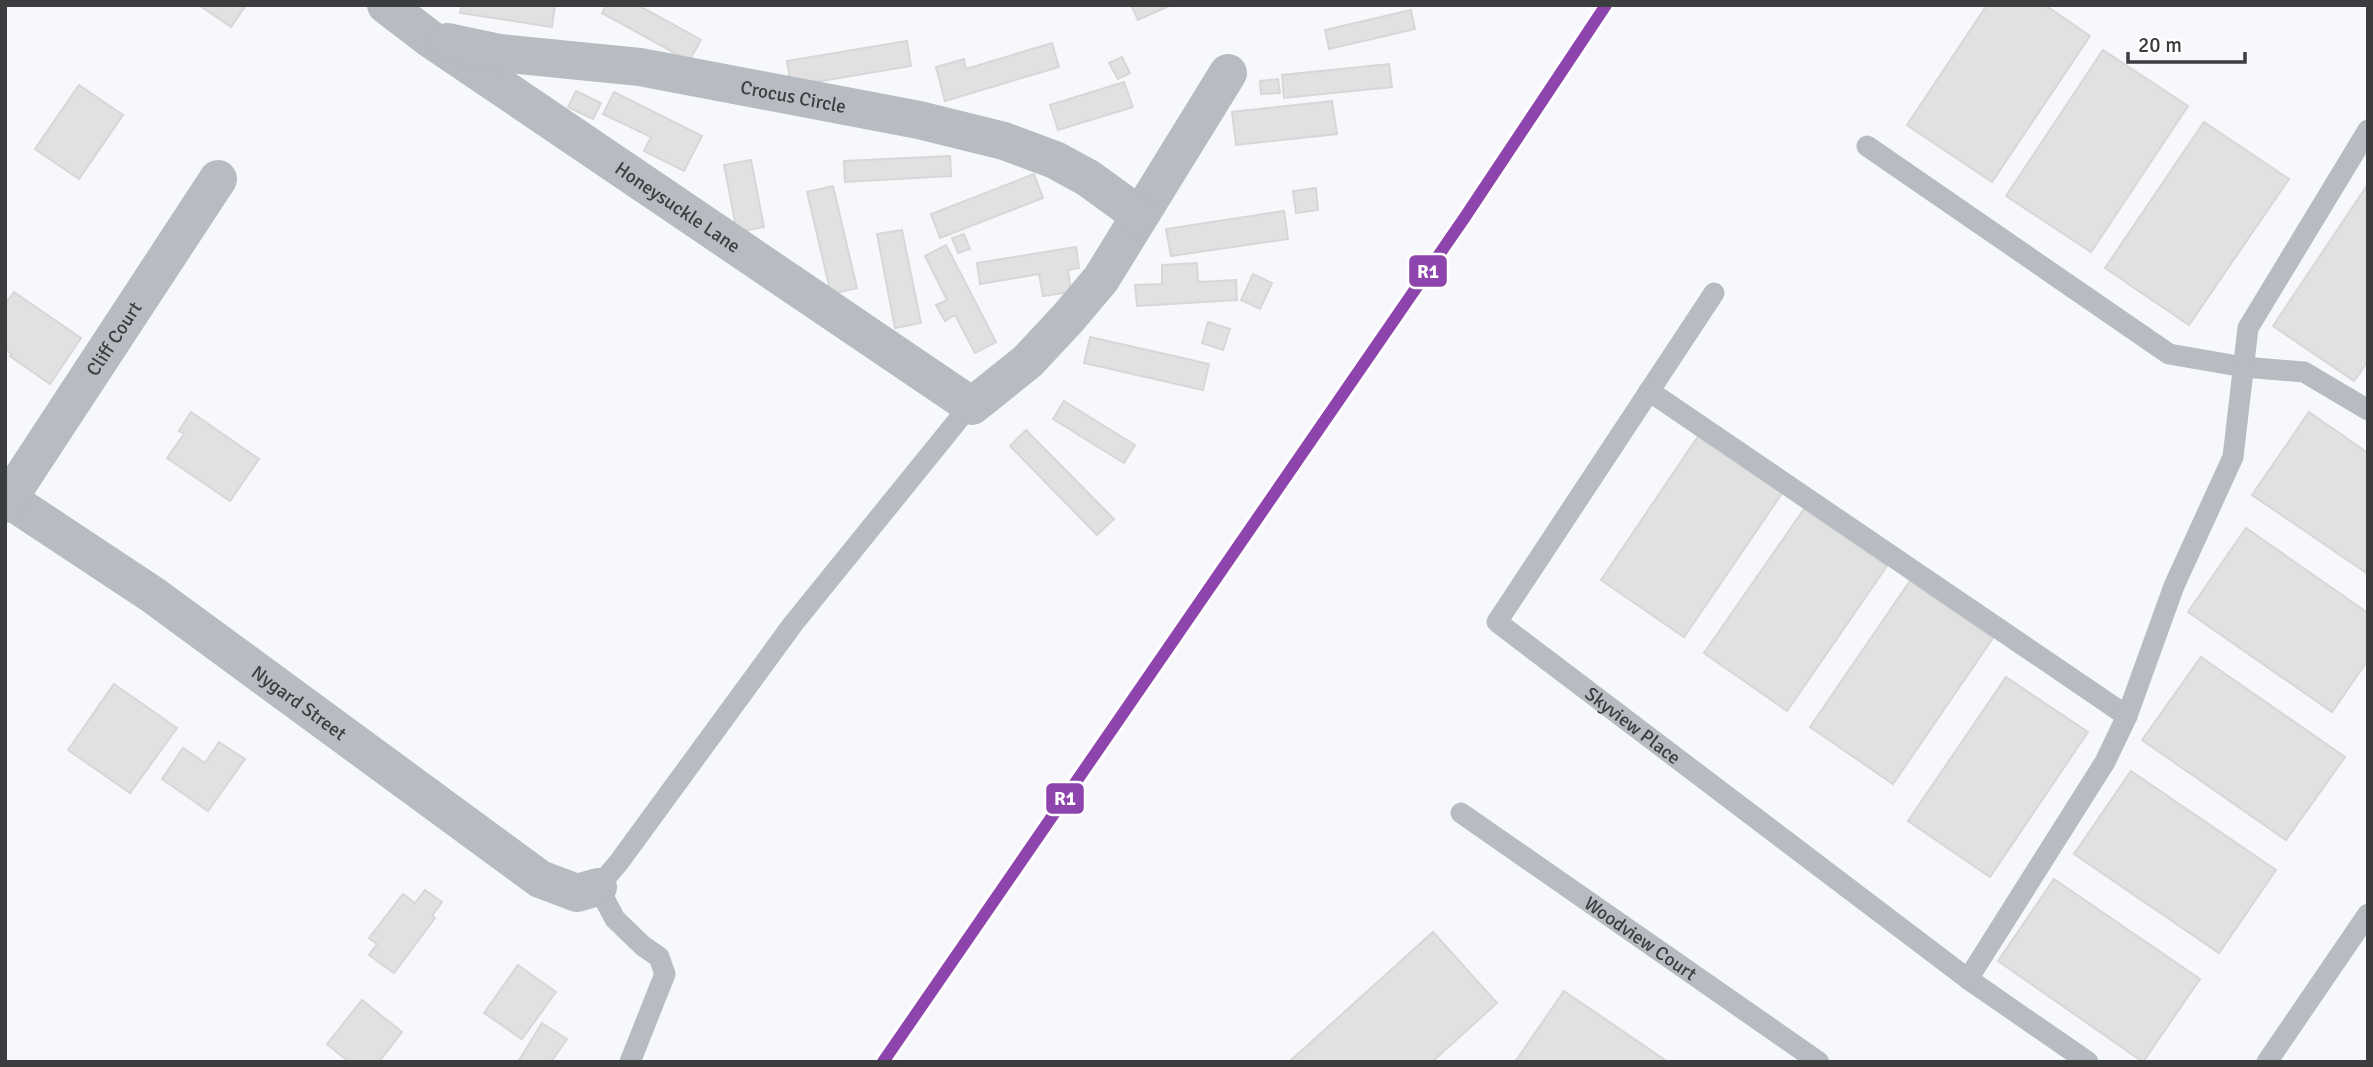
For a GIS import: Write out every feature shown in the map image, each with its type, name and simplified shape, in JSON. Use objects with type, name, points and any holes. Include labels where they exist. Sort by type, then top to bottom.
[{"type":"street","name":"Honeysuckle Lane","points":[[386,5],[429,38],[972,405]]},
{"type":"street","name":"Crocus Circle","points":[[429,38],[500,53],[640,66],[931,123],[1004,141],[1055,160],[1088,178],[1139,215]]},
{"type":"street","points":[[972,405],[1028,361],[1101,279],[1228,73]]},
{"type":"street","name":"Cliff Court","points":[[6,500],[218,179]]},
{"type":"street","name":"Nygard Street","points":[[6,500],[153,595],[540,879],[577,893],[598,887]]},
{"type":"lane","points":[[1968,979],[2105,762],[2127,716],[2174,586],[2234,457],[2248,328],[2368,130]]},
{"type":"lane","points":[[1867,146],[2169,354],[2304,372],[2368,410]]},
{"type":"lane","name":"Skyview Place","points":[[1713,293],[1497,622],[1968,979],[2088,1062]]},
{"type":"lane","points":[[1649,391],[2127,716]]},
{"type":"lane","points":[[630,1062],[665,974],[659,957],[643,946],[615,919],[598,887],[793,624],[972,405]]},
{"type":"lane","name":"Woodview Court","points":[[1461,813],[1819,1062]]},
{"type":"lane","points":[[2267,1062],[2368,914]]},
{"type":"building","points":[[199,5],[246,5],[231,27]]},
{"type":"building","points":[[462,5],[555,5],[552,27],[460,13]]},
{"type":"building","points":[[606,5],[638,5],[701,40],[689,61],[602,13]]},
{"type":"building","points":[[1131,5],[1171,5],[1138,20]]},
{"type":"building","points":[[1987,5],[2045,5],[2090,36],[1992,182],[1907,125]]},
{"type":"building","points":[[1411,10],[1415,29],[1329,49],[1325,30]]},
{"type":"building","points":[[907,41],[911,66],[791,86],[787,61]]},
{"type":"building","points":[[1052,43],[1059,67],[945,101],[936,67],[964,59],[966,69]]},
{"type":"building","points":[[2103,50],[2188,106],[2091,252],[2006,196]]},
{"type":"building","points":[[1122,57],[1130,73],[1118,79],[1109,63]]},
{"type":"building","points":[[1389,64],[1392,87],[1284,98],[1282,75]]},
{"type":"building","points":[[1278,79],[1280,93],[1261,94],[1260,81]]},
{"type":"building","points":[[1124,82],[1133,107],[1058,130],[1050,105]]},
{"type":"building","points":[[79,85],[123,115],[79,179],[35,149]]},
{"type":"building","points":[[576,91],[601,103],[593,119],[568,107]]},
{"type":"building","points":[[614,92],[702,136],[684,171],[644,151],[651,137],[603,114]]},
{"type":"building","points":[[1332,101],[1337,134],[1236,145],[1232,112]]},
{"type":"building","points":[[2204,122],[2289,179],[2189,325],[2105,268]]},
{"type":"building","points":[[950,156],[951,176],[845,182],[844,161]]},
{"type":"building","points":[[751,160],[764,227],[737,232],[724,165]]},
{"type":"building","points":[[1034,174],[1043,198],[940,238],[931,214]]},
{"type":"building","points":[[2368,184],[2368,361],[2354,381],[2273,326]]},
{"type":"building","points":[[833,186],[857,288],[831,294],[807,192]]},
{"type":"building","points":[[1316,188],[1318,210],[1296,213],[1293,191]]},
{"type":"building","points":[[1284,211],[1288,239],[1171,256],[1166,229]]},
{"type":"building","points":[[902,230],[921,323],[895,328],[877,234]]},
{"type":"building","points":[[964,234],[970,249],[958,253],[952,238]]},
{"type":"building","points":[[946,245],[996,342],[975,353],[955,315],[945,321],[936,305],[947,300],[925,256]]},
{"type":"building","points":[[1076,247],[1079,268],[1068,270],[1071,292],[1043,296],[1039,274],[980,284],[977,263]]},
{"type":"building","points":[[1197,263],[1198,282],[1236,280],[1237,300],[1137,306],[1135,285],[1162,284],[1162,265]]},
{"type":"building","points":[[1253,274],[1272,283],[1260,309],[1241,300]]},
{"type":"building","points":[[14,292],[81,338],[50,384],[5,350],[5,304]]},
{"type":"building","points":[[1208,322],[1230,329],[1223,350],[1202,343]]},
{"type":"building","points":[[1090,337],[1209,364],[1203,390],[1084,363]]},
{"type":"building","points":[[1064,401],[1135,445],[1124,463],[1053,419]]},
{"type":"building","points":[[191,412],[259,459],[230,501],[167,458],[184,434],[179,431]]},
{"type":"building","points":[[2309,412],[2368,453],[2368,574],[2252,495]]},
{"type":"building","points":[[1026,430],[1114,519],[1097,535],[1010,446]]},
{"type":"building","points":[[1699,435],[1783,492],[1684,637],[1601,580]]},
{"type":"building","points":[[1804,509],[1887,566],[1787,711],[1704,653]]},
{"type":"building","points":[[2246,528],[2368,613],[2368,660],[2332,712],[2188,612]]},
{"type":"building","points":[[1910,581],[1993,638],[1893,784],[1810,727]]},
{"type":"building","points":[[2201,657],[2345,757],[2286,840],[2142,740]]},
{"type":"building","points":[[2006,677],[2088,732],[1990,877],[1908,821]]},
{"type":"building","points":[[114,684],[177,728],[130,793],[68,750]]},
{"type":"building","points":[[219,742],[245,759],[208,811],[162,779],[183,748],[205,763]]},
{"type":"building","points":[[2131,771],[2276,870],[2219,953],[2074,854]]},
{"type":"building","points":[[2054,879],[2200,979],[2143,1062],[1998,961]]},
{"type":"building","points":[[425,890],[442,902],[432,916],[435,918],[394,973],[369,955],[377,944],[369,938],[403,894],[415,903]]},
{"type":"building","points":[[1433,932],[1497,1003],[1432,1062],[1289,1062]]},
{"type":"building","points":[[518,965],[556,992],[522,1039],[484,1013]]},
{"type":"building","points":[[1564,991],[1668,1062],[1515,1062]]},
{"type":"building","points":[[362,1000],[402,1032],[379,1062],[349,1062],[327,1044]]},
{"type":"building","points":[[542,1023],[567,1039],[551,1062],[518,1062]]},
{"type":"transit line","name":"R1","points":[[883,1062],[1465,217],[1606,5]]}]
